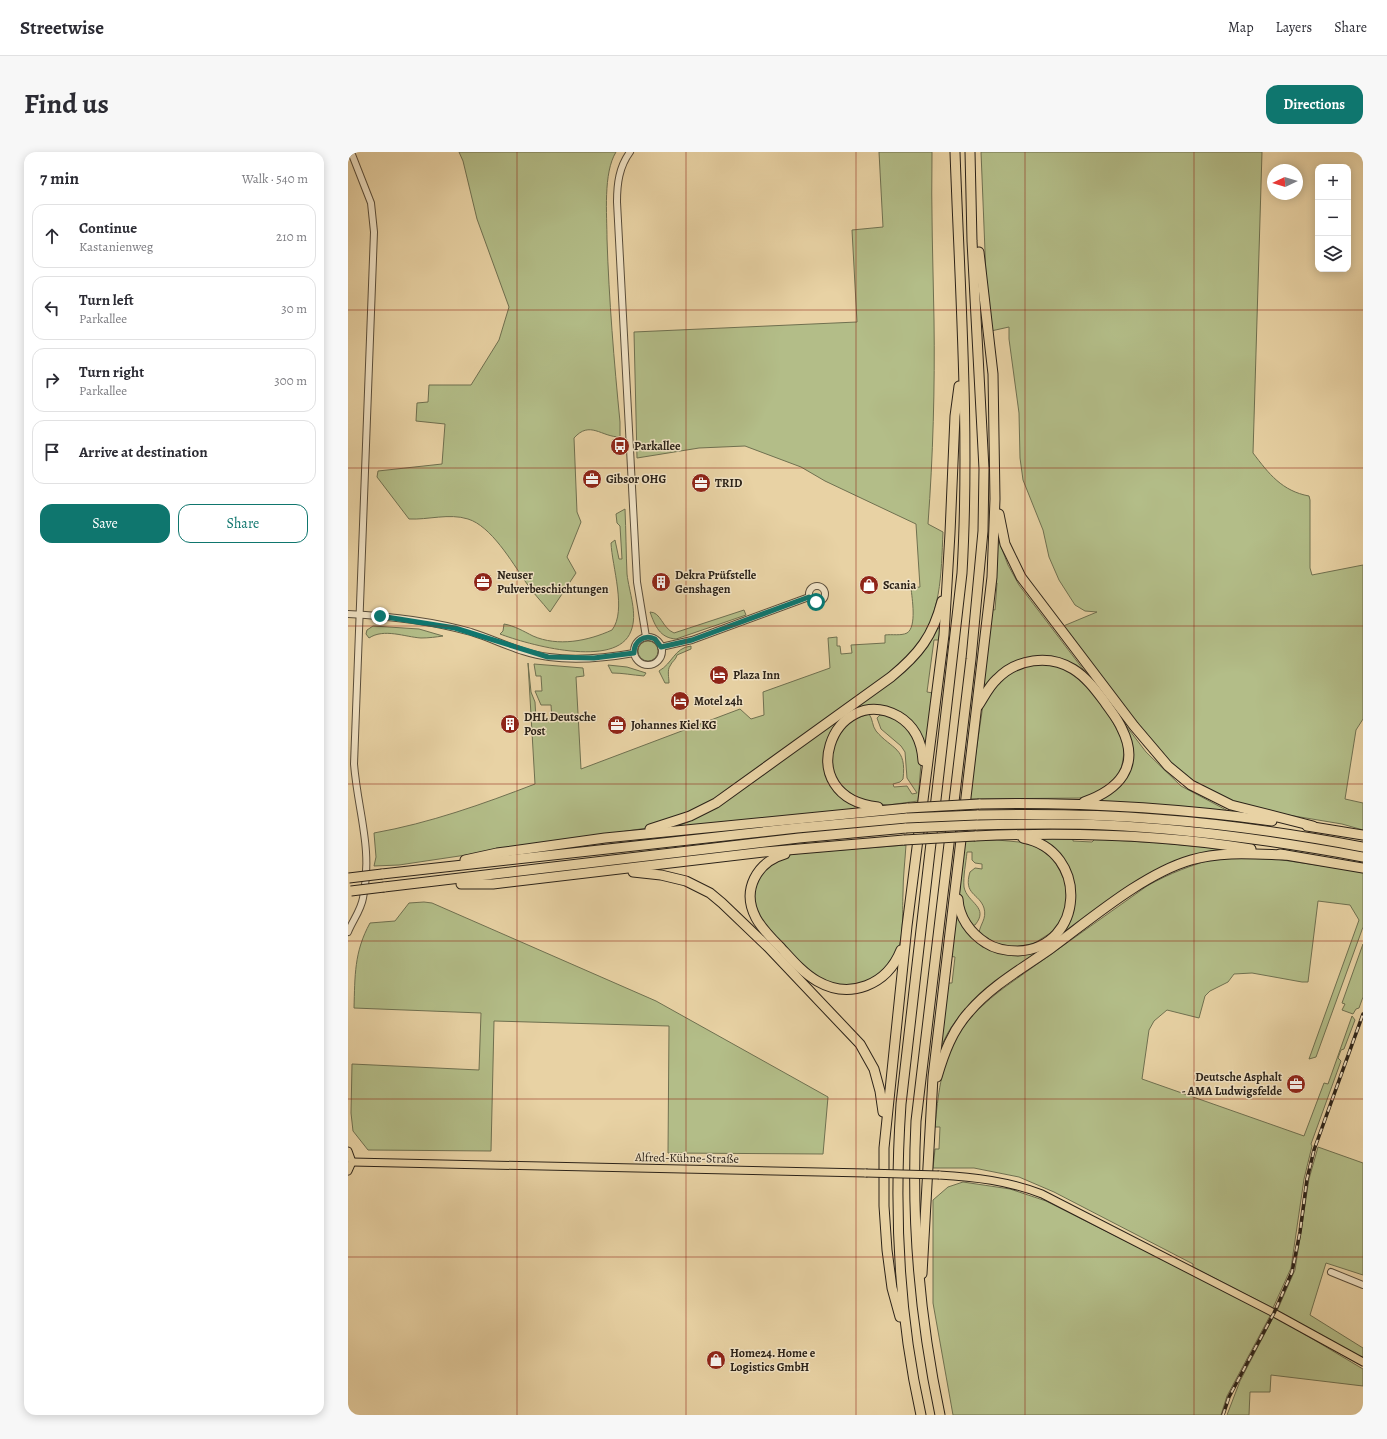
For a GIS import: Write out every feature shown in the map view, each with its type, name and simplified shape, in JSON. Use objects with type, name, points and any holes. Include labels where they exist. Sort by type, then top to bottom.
[{"type":"highway","points":[[921,1415],[910,1354],[898,1250],[898,1150],[902,1096],[962,573],[966,494],[955,152]]},
{"type":"highway","points":[[940,1415],[925,1340],[913,1204],[916,1121],[971,659],[981,562],[985,501],[982,414],[972,241],[970,152]]},
{"type":"highway","points":[[920,1294],[924,1248],[931,1095],[992,577],[995,485],[993,374],[979,252],[972,241]]},
{"type":"highway","points":[[884,1148],[920,813],[943,643],[948,576],[955,416],[962,370]]},
{"type":"highway","points":[[995,485],[1005,544],[1022,577],[1134,726],[1168,766],[1191,785],[1231,805],[1312,826]]},
{"type":"highway","points":[[605,838],[654,828],[694,814],[730,793],[904,666],[916,655],[930,635],[936,621],[948,576]]},
{"type":"highway","points":[[976,709],[996,680],[1003,673],[1017,665],[1044,660],[1059,663],[1072,669],[1092,686],[1117,719],[1126,739],[1128,759],[1126,769],[1118,783],[1108,792],[1078,804]]},
{"type":"highway","points":[[894,809],[861,804],[843,794],[833,781],[827,762],[828,749],[836,729],[850,717],[867,711],[886,711],[908,722],[916,732],[921,743],[924,764],[920,813]]},
{"type":"highway","points":[[431,869],[497,853],[605,838],[894,809],[979,804],[1078,804],[1229,815],[1312,826],[1363,835]]},
{"type":"highway","points":[[348,878],[797,828],[907,818],[977,815],[1053,814],[1156,819],[1240,827],[1363,847]]},
{"type":"highway","points":[[349,891],[799,838],[906,828],[976,825],[1056,824],[1154,828],[1234,836],[1363,857]]},
{"type":"highway","points":[[961,841],[958,900],[962,916],[968,928],[978,938],[994,948],[1007,951],[1027,949],[1044,942],[1057,931],[1068,914],[1071,899],[1068,876],[1058,857],[1046,846],[1032,840],[1006,834]]},
{"type":"highway","points":[[434,882],[493,884],[813,848],[904,840],[1006,834],[1077,834],[1153,838],[1228,845],[1363,868]]},
{"type":"highway","points":[[813,848],[774,858],[763,865],[756,874],[751,886],[753,911],[764,930],[806,974],[829,987],[842,989],[864,987],[874,983],[891,969],[901,951],[907,926]]},
{"type":"highway","points":[[931,1095],[949,1042],[962,1021],[978,1002],[1009,978],[1154,876],[1173,867],[1196,859],[1237,854],[1285,855]]},
{"type":"highway","points":[[580,875],[614,872],[645,873],[675,878],[695,885],[710,893],[728,908],[784,964],[860,1044],[874,1069],[880,1092],[884,1148],[884,1206],[887,1250],[892,1288],[910,1354]]},
{"type":"main road","points":[[348,1151],[352,1162],[348,1171]]},
{"type":"main road","name":"Alfred-Kühne-Straße","points":[[352,1162],[866,1173],[976,1177],[1021,1186],[1042,1194],[1274,1313],[1360,1360]]},
{"type":"street","points":[[348,932],[363,899],[368,863],[367,846],[354,764],[374,232],[371,203],[351,152]]},
{"type":"street","points":[[630,152],[620,171],[617,185],[617,202],[637,582],[646,637]]},
{"type":"street","points":[[661,647],[692,640],[809,597]]},
{"type":"street","points":[[348,614],[403,619],[455,628],[548,657],[594,658],[634,653]]},
{"type":"street","points":[[646,637],[655,639],[661,647],[660,656],[651,664],[642,663],[634,653],[635,644],[642,638],[646,637]]},
{"type":"street","points":[[1331,1272],[1363,1285]]},
{"type":"green space","points":[[459,152],[616,152],[609,171],[607,182],[607,218],[610,308],[620,437],[585,430],[574,438],[577,512],[581,522],[567,557],[576,573],[550,612],[531,589],[493,537],[485,529],[477,523],[461,517],[409,519],[377,477],[378,471],[442,464],[445,424],[416,421],[417,403],[428,402],[429,385],[471,385],[499,340],[509,307],[477,219],[463,161]]},
{"type":"green space","points":[[879,152],[932,152],[934,371],[928,524],[943,532],[942,563],[938,594],[930,624],[923,638],[911,654],[893,670],[718,798],[691,813],[647,828],[399,865],[374,866],[376,857],[374,833],[415,824],[456,812],[535,784],[528,663],[531,692],[535,702],[536,720],[552,719],[551,705],[541,705],[535,691],[542,691],[541,676],[536,676],[534,664],[583,668],[584,676],[576,677],[581,769],[740,709],[751,719],[764,715],[763,692],[830,668],[828,638],[837,637],[837,646],[840,646],[841,654],[852,653],[851,645],[885,643],[885,635],[905,634],[910,630],[913,619],[911,588],[920,587],[916,524],[825,481],[801,467],[745,446],[699,448],[637,458],[634,332],[857,322],[852,230],[883,227]]},
{"type":"green space","points":[[981,152],[1262,152],[1253,453],[1271,475],[1284,486],[1299,494],[1309,496],[1310,568],[1312,575],[1363,565],[1363,719],[1356,730],[1345,799],[1363,803],[1363,830],[1342,824],[1258,810],[1209,793],[1169,764],[1061,627],[1097,612],[1085,611],[1075,605],[1059,580],[1049,557],[1043,530],[1023,480],[1020,458],[1019,413],[1009,339],[1009,327],[991,331],[986,276]]},
{"type":"green space","points":[[625,509],[627,574],[634,617],[631,631],[622,643],[608,649],[590,652],[570,651],[549,648],[500,634],[503,631],[504,624],[515,627],[533,636],[563,642],[583,640],[612,630],[616,622],[619,600],[611,543],[615,540],[619,559],[622,559],[620,526],[617,523],[616,514]]},
{"type":"green space","points":[[996,533],[1008,565],[1019,585],[1146,752],[1181,786],[1230,812],[1097,801],[1114,790],[1130,762],[1109,705],[1059,660],[1003,669],[990,679],[983,689],[990,609],[995,610],[997,583],[993,583]]},
{"type":"green space","points":[[744,610],[746,615],[676,639],[662,634],[656,626],[650,612],[657,615],[667,628],[674,633]]},
{"type":"green space","points":[[373,626],[419,629],[443,636],[421,638],[388,633],[375,635],[369,638],[366,634],[367,630]]},
{"type":"green space","points":[[938,628],[940,629],[939,640],[934,640],[927,692],[933,693],[926,747],[921,738],[881,708],[834,728],[828,739],[824,762],[826,773],[837,793],[858,809],[668,830],[688,822],[718,806],[896,678],[920,656],[930,643]]},
{"type":"green space","points":[[648,641],[655,644],[658,651],[655,658],[648,661],[641,658],[638,651],[641,644]]},
{"type":"green space","points":[[691,646],[691,649],[677,655],[669,668],[669,683],[665,683],[659,671],[668,664],[677,653],[685,647]]},
{"type":"green space","points":[[1044,664],[1059,667],[1072,673],[1089,689],[1109,715],[1123,741],[1124,753],[1121,771],[1108,787],[1084,798],[969,799],[983,705],[1002,677],[1026,665]]},
{"type":"green space","points":[[608,665],[627,667],[646,673],[644,676],[612,673]]},
{"type":"green space","points":[[869,714],[876,731],[897,750],[903,761],[903,779],[900,782],[893,784],[894,787],[907,786],[912,794],[917,793],[907,778],[905,752],[901,746],[881,729],[877,718],[880,715],[891,715],[912,732],[921,763],[918,801],[888,805],[862,802],[834,780],[831,747],[850,720]]},
{"type":"green space","points":[[1041,837],[1073,838],[1073,841],[1092,842],[1095,839],[1162,843],[1224,849],[1203,853],[1166,866],[1132,886],[1082,921],[981,994],[956,1020],[951,1027],[940,1051],[947,983],[952,983],[955,957],[949,956],[955,909],[994,951],[1046,945],[1074,898],[1046,843],[1041,840]]},
{"type":"green space","points":[[997,840],[1030,843],[1053,857],[1067,885],[1066,909],[1058,925],[1052,932],[1033,944],[1014,947],[993,943],[979,933],[985,912],[982,903],[970,890],[968,880],[970,872],[975,868],[982,869],[982,864],[975,863],[972,860],[972,852],[967,852],[964,887],[969,897],[979,909],[979,919],[975,925],[971,926],[959,899],[964,841]]},
{"type":"green space","points":[[906,845],[903,881],[902,926],[898,951],[892,962],[883,971],[869,980],[856,985],[844,986],[833,984],[822,979],[803,964],[766,927],[757,914],[753,898],[756,883],[764,869],[777,859],[802,853]]},
{"type":"green space","points":[[1217,858],[1269,858],[1363,872],[1363,927],[1316,1057],[1309,1059],[1359,920],[1350,905],[1318,901],[1308,982],[1252,973],[1234,974],[1228,982],[1210,991],[1205,996],[1199,1018],[1167,1010],[1154,1021],[1149,1030],[1142,1079],[1304,1136],[1324,1083],[1328,1084],[1352,1016],[1355,1020],[1344,1049],[1341,1050],[1338,1058],[1341,1061],[1311,1144],[1312,1146],[1304,1179],[1291,1268],[1273,1308],[1193,1267],[1193,1264],[1054,1192],[1019,1177],[974,1168],[933,1168],[935,1149],[939,1149],[940,1127],[935,1127],[937,1103],[945,1064],[951,1048],[971,1017],[986,1002],[1005,987],[1147,886],[1181,870]]},
{"type":"green space","points":[[409,903],[432,903],[656,1001],[828,1097],[823,1154],[668,1153],[669,1026],[494,1021],[491,1151],[368,1150],[353,1131],[351,1113],[352,1064],[479,1070],[481,1013],[354,1008],[356,964],[361,944],[370,923],[395,921]]},
{"type":"green space","points":[[1363,944],[1363,997],[1359,1008],[1356,1009],[1353,1014],[1342,1010],[1345,1004],[1342,1003]]},
{"type":"green space","points":[[1318,1147],[1363,1163],[1363,1275],[1326,1263],[1310,1315],[1363,1348],[1363,1360],[1277,1311],[1295,1270],[1309,1179]]},
{"type":"green space","points":[[963,1182],[1010,1189],[1046,1201],[1271,1314],[1227,1396],[1221,1415],[953,1415],[933,1303],[933,1200],[948,1187]]},
{"type":"green space","points":[[1274,1316],[1363,1369],[1363,1386],[1271,1375],[1270,1392],[1250,1392],[1249,1415],[1227,1415],[1240,1381]]},
{"type":"railway","points":[[1223,1415],[1229,1397],[1274,1313],[1292,1272],[1300,1232],[1307,1179],[1314,1150],[1363,1014]]},
{"type":"place","name":"Parkallee","points":[[620,446]]},
{"type":"place","name":"Gibsor OHG","points":[[592,479]]},
{"type":"place","name":"TRID","points":[[701,483]]},
{"type":"place","name":"Neuser Pulverbeschichtungen","points":[[483,582]]},
{"type":"place","name":"Dekra Prüfstelle Genshagen","points":[[661,582]]},
{"type":"place","name":"Scania","points":[[869,585]]},
{"type":"place","name":"Plaza Inn","points":[[719,675]]},
{"type":"place","name":"Motel 24h","points":[[680,701]]},
{"type":"place","name":"DHL Deutsche Post","points":[[510,724]]},
{"type":"place","name":"Johannes Kiel KG","points":[[617,725]]},
{"type":"place","name":"Deutsche Asphalt - AMA Ludwigsfelde","points":[[1296,1084]]},
{"type":"place","name":"Home24. Home e Logistics GmbH","points":[[716,1360]]},
{"type":"route","points":[[380,616],[455,628],[548,657],[571,659],[634,653],[635,644],[642,638],[646,637],[655,639],[661,647],[666,647],[692,640],[809,597],[811,600],[816,602]]}]
